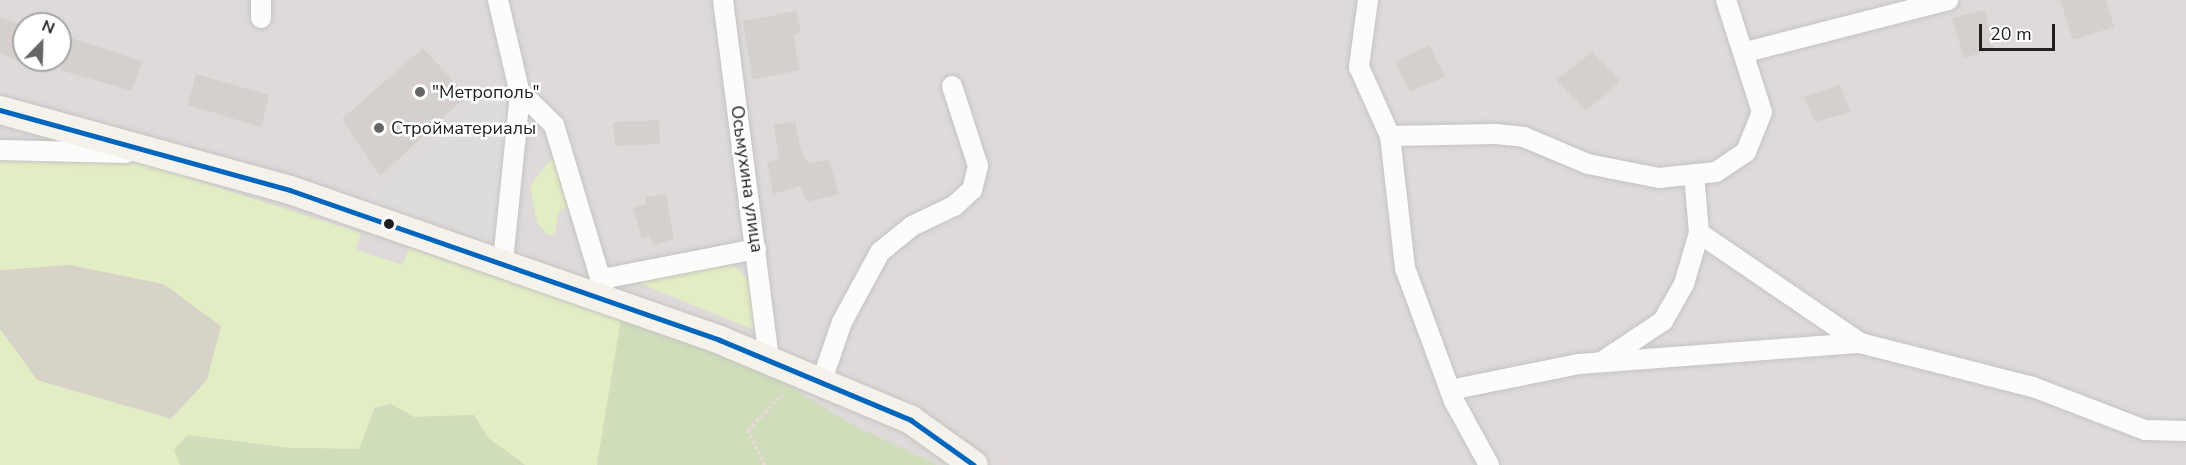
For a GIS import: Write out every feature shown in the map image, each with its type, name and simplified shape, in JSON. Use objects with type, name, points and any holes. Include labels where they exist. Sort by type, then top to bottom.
[{"type":"main road","points":[[0,110],[290,190],[503,262],[604,289],[911,420],[974,465]]},
{"type":"street","points":[[498,0],[519,91],[503,262]]},
{"type":"street","name":"Осьмухина улица","points":[[723,0],[769,359]]},
{"type":"street","points":[[1368,0],[1359,67],[1389,136],[1405,268],[1450,390],[1489,465]]},
{"type":"street","points":[[1389,136],[1496,134],[1524,137],[1588,164],[1659,178],[1716,172],[1746,152],[1762,112],[1746,52],[1726,0]]},
{"type":"street","points":[[1746,52],[1948,0]]},
{"type":"street","points":[[813,377],[880,252],[912,226],[954,206],[972,190],[978,166],[952,86]]},
{"type":"street","points":[[519,91],[554,124],[604,289],[756,249]]},
{"type":"street","points":[[0,150],[164,154]]},
{"type":"street","points":[[1601,362],[1663,321],[1684,284],[1699,233],[1694,174]]},
{"type":"street","points":[[1699,233],[1860,343]]},
{"type":"street","points":[[1450,390],[1601,362],[1860,343],[2033,387],[2180,442],[2186,449]]},
{"type":"street","points":[[2145,430],[2186,431]]},
{"type":"path","points":[[765,465],[748,430],[813,377]]},
{"type":"shaded area","points":[[0,0],[2186,0],[2186,465],[0,465]]},
{"type":"shaded area","points":[[486,92],[515,102],[498,248],[367,201]]},
{"type":"shaded area","points":[[70,265],[164,284],[221,326],[207,380],[171,419],[37,380],[0,329],[0,270]]},
{"type":"green space","points":[[552,158],[559,163],[572,206],[559,210],[555,234],[549,236],[537,223],[530,186]]},
{"type":"green space","points":[[0,161],[142,163],[361,233],[356,250],[403,265],[409,248],[621,320],[597,465],[525,465],[488,438],[474,415],[414,417],[390,404],[374,408],[360,449],[289,448],[210,438],[180,465],[0,465],[0,329],[37,380],[171,419],[207,380],[221,326],[164,284],[70,265],[0,270]]},
{"type":"green space","points":[[732,264],[750,281],[757,331],[637,282]]},
{"type":"green space","points":[[621,320],[757,367],[851,424],[937,465],[597,465]]},
{"type":"green space","points":[[391,404],[414,417],[474,415],[488,438],[525,465],[180,465],[174,450],[188,435],[289,448],[359,449],[375,408]]},
{"type":"building","points":[[2060,0],[2106,0],[2114,27],[2073,40]]},
{"type":"building","points":[[1985,10],[1994,49],[1964,58],[1952,18]]},
{"type":"building","points":[[796,11],[801,32],[793,35],[800,70],[752,80],[743,21]]},
{"type":"building","points":[[0,17],[12,21],[12,58],[0,54]]},
{"type":"building","points":[[72,38],[142,61],[132,91],[67,72],[72,72]]},
{"type":"building","points":[[1429,45],[1445,77],[1410,91],[1395,62]]},
{"type":"building","points":[[423,48],[467,96],[380,176],[342,119]]},
{"type":"building","points":[[1592,52],[1620,81],[1586,111],[1556,80]]},
{"type":"building","points":[[196,74],[269,95],[261,127],[188,105]]},
{"type":"building","points":[[1840,85],[1850,112],[1815,122],[1804,97]]},
{"type":"building","points":[[659,120],[660,144],[615,146],[613,122]]},
{"type":"building","points":[[795,121],[802,154],[808,163],[829,160],[839,194],[807,202],[800,186],[773,194],[767,162],[779,159],[774,125]]},
{"type":"building","points":[[666,194],[674,239],[654,245],[648,236],[642,238],[633,208],[646,204],[646,197]]},
{"type":"transit line","points":[[0,110],[290,190],[720,340],[911,420],[974,465]]},
{"type":"place","name":"\"Метрополь\"","points":[[420,92]]},
{"type":"place","name":"Стройматериалы","points":[[379,128]]}]
